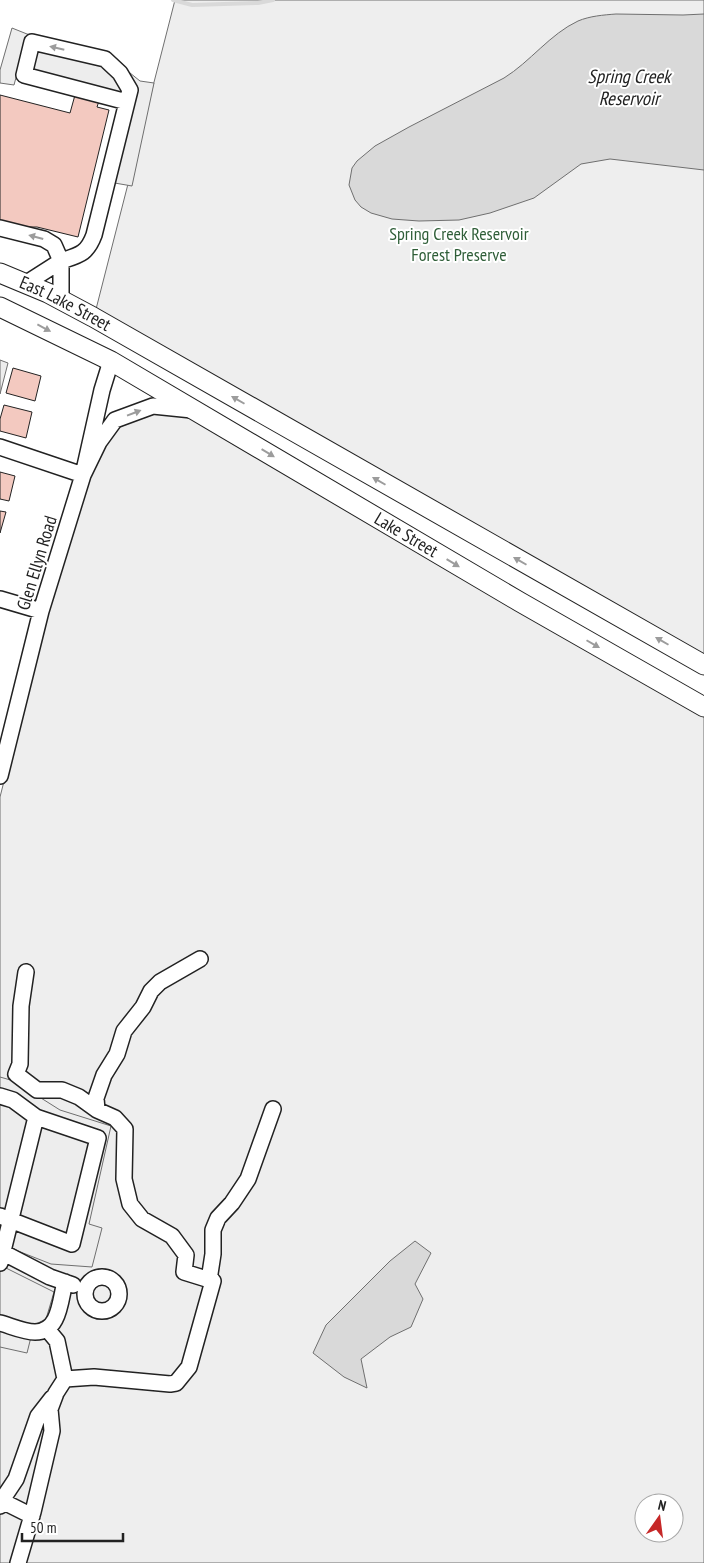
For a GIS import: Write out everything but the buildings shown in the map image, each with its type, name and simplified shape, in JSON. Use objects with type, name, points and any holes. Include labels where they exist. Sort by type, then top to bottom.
[{"type":"main road","name":"East Lake Street","points":[[0,273],[61,300],[129,338]]},
{"type":"main road","name":"East Lake Street","points":[[0,307],[111,361]]},
{"type":"main road","points":[[111,361],[129,338]]},
{"type":"main road","name":"Lake Street","points":[[129,338],[704,665]]},
{"type":"main road","name":"Lake Street","points":[[111,361],[520,602],[704,707]]},
{"type":"street","points":[[25,284],[60,261],[81,255],[90,247],[127,102],[130,90],[120,73],[105,59],[32,42],[24,75],[127,102]]},
{"type":"street","points":[[0,228],[44,239],[54,245],[60,261],[61,300]]},
{"type":"street","name":"Glen Ellyn Road","points":[[0,776],[41,611],[83,475],[111,361]]},
{"type":"street","points":[[0,447],[83,475],[99,442],[115,420],[153,406],[196,411]]},
{"type":"street","points":[[0,599],[41,611]]},
{"type":"street","points":[[97,1110],[96,1098],[104,1075],[117,1054],[124,1031],[143,1006],[151,991],[160,982],[200,960]]},
{"type":"street","points":[[26,972],[21,1006],[20,1064],[16,1074],[36,1090],[62,1090],[79,1097],[97,1110],[115,1118],[125,1129],[124,1180],[130,1204],[142,1219],[172,1236],[186,1255],[184,1272],[213,1281],[189,1367],[176,1383],[94,1377],[65,1379]]},
{"type":"street","points":[[0,1096],[13,1100],[36,1117],[98,1138],[72,1244],[5,1218]]},
{"type":"street","points":[[209,1280],[213,1254],[213,1230],[218,1218],[232,1203],[248,1179],[273,1109]]},
{"type":"street","points":[[36,1117],[5,1218],[1,1255],[85,1289]]},
{"type":"street","points":[[0,1323],[35,1332],[47,1329],[55,1321],[65,1282]]},
{"type":"street","points":[[32,1516],[1,1504],[16,1479],[38,1416],[65,1379],[57,1341],[47,1329]]},
{"type":"street","points":[[18,1563],[32,1516],[52,1431],[50,1409],[56,1393]]},
{"type":"street","points":[[24,1454],[45,1460]]},
{"type":"green space","name":"Spring Creek Reservoir Forest Preserve","points":[[175,0],[704,0],[704,663],[94,317]]},
{"type":"green space","points":[[156,413],[193,417],[704,710],[704,1563],[0,1563],[0,797],[47,612],[90,476],[101,452],[115,431],[131,420]]},
{"type":"shaded area","points":[[12,28],[27,34],[104,52],[140,81],[154,83],[132,186],[103,181],[121,112],[109,93],[18,70],[14,85],[0,83],[0,70]]},
{"type":"shaded area","points":[[0,360],[8,363],[0,394]]},
{"type":"shaded area","points":[[0,1077],[14,1081],[60,1110],[111,1126],[89,1224],[102,1228],[92,1267],[51,1264],[18,1251],[0,1241]]},
{"type":"shaded area","points":[[0,1265],[54,1292],[46,1319],[34,1325],[27,1353],[0,1347]]},
{"type":"water","name":"Spring Creek Reservoir","points":[[704,14],[704,170],[610,159],[581,164],[534,198],[490,213],[459,220],[419,221],[392,219],[371,213],[361,207],[355,200],[349,185],[352,168],[357,161],[375,146],[504,78],[558,33],[578,21],[601,15]]},
{"type":"water","points":[[415,1241],[431,1253],[415,1284],[423,1299],[411,1327],[390,1337],[361,1359],[367,1388],[344,1377],[313,1353],[326,1325],[390,1261]]},
{"type":"waterway","points":[[173,0],[192,5],[258,3],[273,0]]}]
